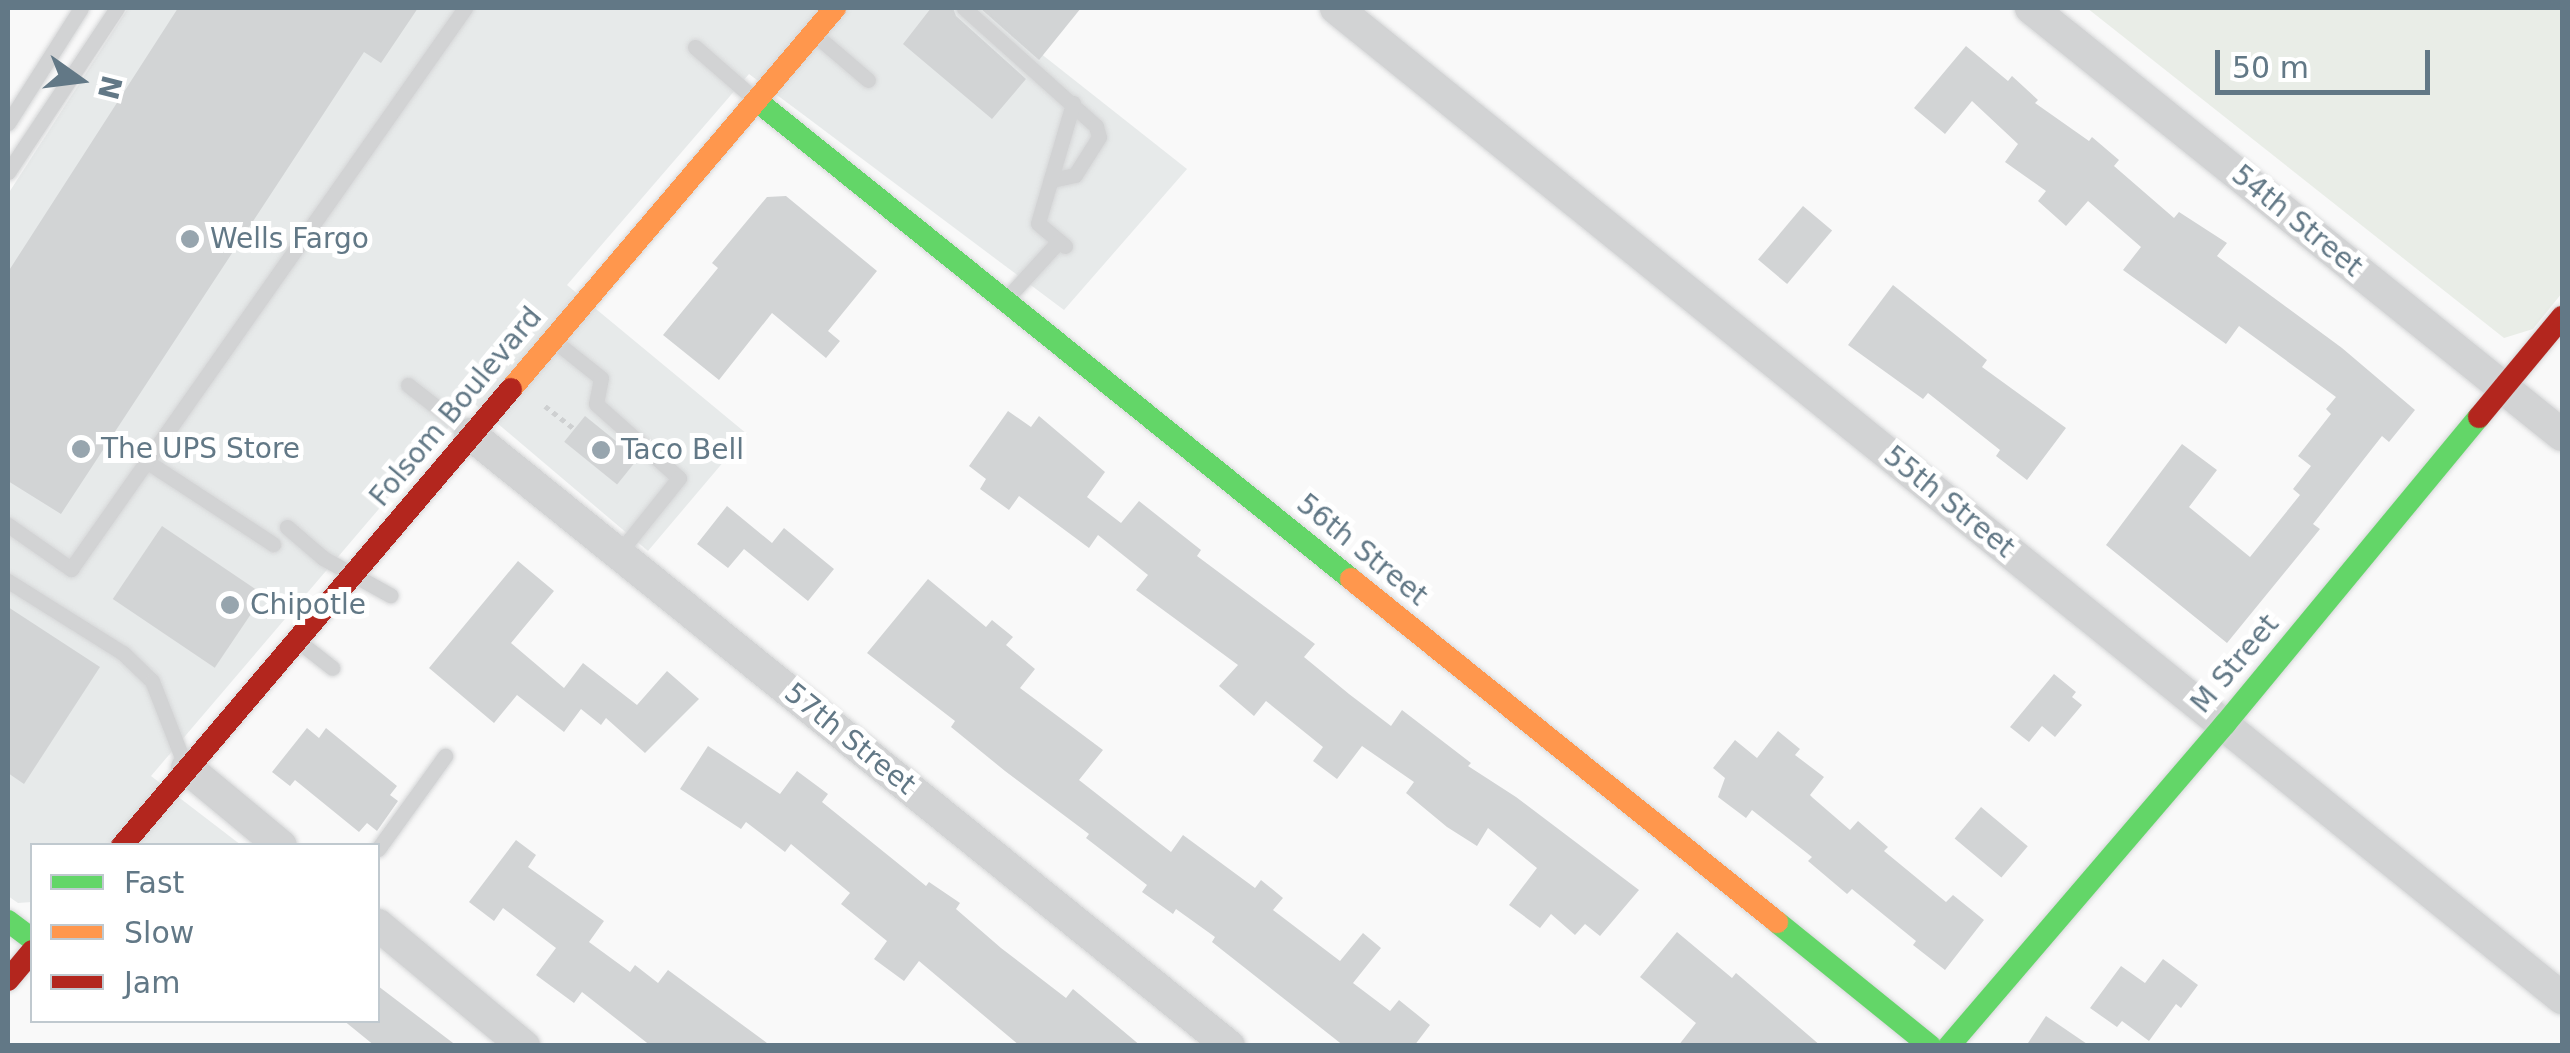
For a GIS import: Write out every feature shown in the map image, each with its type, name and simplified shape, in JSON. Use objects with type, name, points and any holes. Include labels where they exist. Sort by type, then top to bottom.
[{"type":"street","name":"Folsom Boulevard","points":[[124,843],[835,8]]},
{"type":"street","name":"55th Street","points":[[1336,8],[2562,998]]},
{"type":"street","name":"54th Street","points":[[2031,8],[2504,385],[2562,436]]},
{"type":"street","name":"56th Street","points":[[757,101],[1930,1046]]},
{"type":"street","name":"M Street","points":[[1949,1046],[2225,724],[2562,317]]},
{"type":"street","name":"57th Street","points":[[470,434],[535,496],[619,554],[1229,1046]]},
{"type":"street","points":[[187,768],[277,843]]},
{"type":"street","points":[[8,921],[30,938]]},
{"type":"street","points":[[380,927],[524,1045]]},
{"type":"street","points":[[8,980],[30,953]]},
{"type":"lane","points":[[8,123],[81,8]]},
{"type":"lane","points":[[8,172],[117,8]]},
{"type":"lane","points":[[8,525],[71,569],[465,8]]},
{"type":"lane","points":[[964,8],[1096,126],[1099,137],[1076,175],[1051,180]]},
{"type":"lane","points":[[813,33],[868,80]]},
{"type":"lane","points":[[695,47],[757,101]]},
{"type":"lane","points":[[1004,300],[1062,244],[1038,223],[1073,103]]},
{"type":"lane","points":[[552,339],[601,378],[596,404],[679,478],[619,554]]},
{"type":"lane","points":[[408,384],[470,434]]},
{"type":"lane","points":[[146,461],[273,544]]},
{"type":"lane","points":[[287,527],[352,576],[390,595]]},
{"type":"lane","points":[[8,581],[123,653],[152,681],[187,768]]},
{"type":"lane","points":[[296,639],[332,668]]},
{"type":"lane","points":[[380,846],[444,756]]},
{"type":"path","points":[[543,404],[574,429]]},
{"type":"shaded area","points":[[128,8],[983,8],[1187,169],[1064,310],[749,74],[567,285],[747,434],[648,551],[471,401],[151,776],[238,843],[30,843],[30,902],[18,903],[8,896],[8,194]]},
{"type":"shaded area","points":[[2087,8],[2562,8],[2562,293],[2533,329],[2504,338]]},
{"type":"building","points":[[178,8],[418,8],[381,63],[364,52],[61,514],[8,481],[8,272]]},
{"type":"building","points":[[931,8],[953,8],[956,16],[1026,79],[992,119],[903,44]]},
{"type":"building","points":[[980,8],[1081,8],[1039,60]]},
{"type":"building","points":[[1966,46],[2008,81],[2012,76],[2038,100],[2035,103],[2089,141],[2092,137],[2119,160],[2114,166],[2174,218],[2179,212],[2227,243],[2217,256],[2342,348],[2415,410],[2389,442],[2382,436],[2313,524],[2320,529],[2227,643],[2106,545],[2182,444],[2217,470],[2189,507],[2250,557],[2300,495],[2293,489],[2311,466],[2298,456],[2331,414],[2326,409],[2336,397],[2239,326],[2226,344],[2123,270],[2141,247],[2088,201],[2066,226],[2038,201],[2046,191],[2005,162],[2018,144],[1972,101],[1945,134],[1914,108]]},
{"type":"building","points":[[786,196],[877,271],[828,331],[840,341],[826,358],[772,313],[719,380],[663,335],[718,268],[712,263],[767,197]]},
{"type":"building","points":[[1803,206],[1832,230],[1787,284],[1758,260]]},
{"type":"building","points":[[1893,285],[1987,360],[1982,367],[2066,428],[2027,480],[1996,456],[2000,450],[1928,393],[1923,399],[1848,345]]},
{"type":"building","points":[[1008,411],[1031,427],[1039,416],[1105,472],[1087,497],[1121,523],[1139,501],[1201,550],[1197,556],[1315,644],[1304,657],[1349,694],[1391,726],[1402,710],[1471,763],[1468,766],[1516,797],[1639,890],[1600,936],[1585,924],[1575,935],[1551,914],[1540,928],[1509,905],[1537,868],[1488,828],[1477,846],[1447,827],[1406,793],[1414,782],[1362,746],[1337,779],[1313,761],[1323,747],[1266,701],[1254,716],[1219,686],[1238,665],[1136,590],[1148,575],[1098,535],[1089,548],[1019,496],[1009,510],[980,489],[986,479],[969,466]]},
{"type":"building","name":"Taco Bell","points":[[585,416],[638,459],[617,484],[564,442]]},
{"type":"building","points":[[727,506],[772,543],[784,528],[834,569],[808,601],[744,549],[728,568],[697,544]]},
{"type":"building","points":[[162,526],[264,595],[215,668],[113,599]]},
{"type":"building","points":[[518,561],[554,591],[511,643],[564,688],[583,663],[637,705],[667,671],[699,699],[645,753],[606,718],[601,725],[581,709],[564,732],[517,695],[494,723],[429,668]]},
{"type":"building","points":[[928,579],[986,627],[992,620],[1013,637],[1006,645],[1035,669],[1020,688],[1103,750],[1079,780],[1171,852],[1183,835],[1255,888],[1261,880],[1283,898],[1273,910],[1340,961],[1363,933],[1381,948],[1353,983],[1390,1011],[1399,1000],[1430,1025],[1414,1046],[1344,1046],[1212,942],[1215,937],[1176,909],[1173,914],[1142,892],[1147,885],[1086,838],[1089,834],[951,727],[955,721],[867,653]]},
{"type":"building","points":[[8,607],[100,667],[24,784],[8,773]]},
{"type":"building","points":[[2054,674],[2076,692],[2072,697],[2082,705],[2055,737],[2042,726],[2029,742],[2010,727]]},
{"type":"building","points":[[307,728],[319,738],[326,728],[397,786],[390,795],[398,801],[377,831],[367,823],[359,832],[295,780],[290,786],[272,772]]},
{"type":"building","points":[[1778,731],[1800,749],[1795,755],[1824,777],[1810,795],[1813,798],[1850,830],[1858,821],[1888,847],[1884,851],[1946,902],[1953,895],[1984,920],[1945,970],[1852,889],[1847,894],[1808,861],[1812,857],[1752,810],[1746,818],[1718,797],[1725,778],[1713,768],[1735,740],[1757,758]]},
{"type":"building","points":[[708,746],[780,794],[797,771],[828,794],[822,802],[926,886],[929,882],[960,903],[956,909],[1001,948],[1066,998],[1073,989],[1141,1046],[1020,1046],[919,961],[904,981],[874,959],[887,941],[841,904],[850,893],[791,844],[785,852],[746,822],[741,829],[680,789]]},
{"type":"building","points":[[1981,807],[2028,846],[2001,878],[1955,838]]},
{"type":"building","points":[[516,840],[536,855],[528,867],[604,921],[589,942],[630,972],[635,965],[658,983],[668,970],[771,1046],[651,1046],[582,992],[574,1003],[536,975],[556,948],[503,908],[494,921],[469,902]]},
{"type":"building","points":[[1677,932],[1732,978],[1736,973],[1821,1046],[1678,1046],[1696,1023],[1640,977]]},
{"type":"building","points":[[2163,959],[2198,985],[2181,1008],[2176,1004],[2149,1041],[2122,1021],[2117,1027],[2090,1008],[2121,966],[2145,983]]},
{"type":"building","points":[[380,988],[457,1046],[375,1046],[347,1023],[380,1023]]},
{"type":"building","points":[[2046,1016],[2090,1046],[2026,1046]]},
{"type":"traffic: fast","points":[[757,101],[1351,579]]},
{"type":"traffic: fast","points":[[1949,1046],[2225,724],[2479,417]]},
{"type":"traffic: fast","points":[[8,921],[30,938]]},
{"type":"traffic: fast","points":[[1777,922],[1930,1046]]},
{"type":"traffic: slow","points":[[511,389],[835,8]]},
{"type":"traffic: slow","points":[[1351,579],[1777,922]]},
{"type":"traffic: jam","points":[[2479,417],[2562,317]]},
{"type":"traffic: jam","points":[[125,843],[511,389]]},
{"type":"traffic: jam","points":[[8,980],[30,953]]},
{"type":"place","name":"Wells Fargo","points":[[190,239]]},
{"type":"place","name":"The UPS Store","points":[[81,449]]},
{"type":"place","name":"Taco Bell","points":[[601,450]]},
{"type":"place","name":"Chipotle","points":[[230,605]]}]
